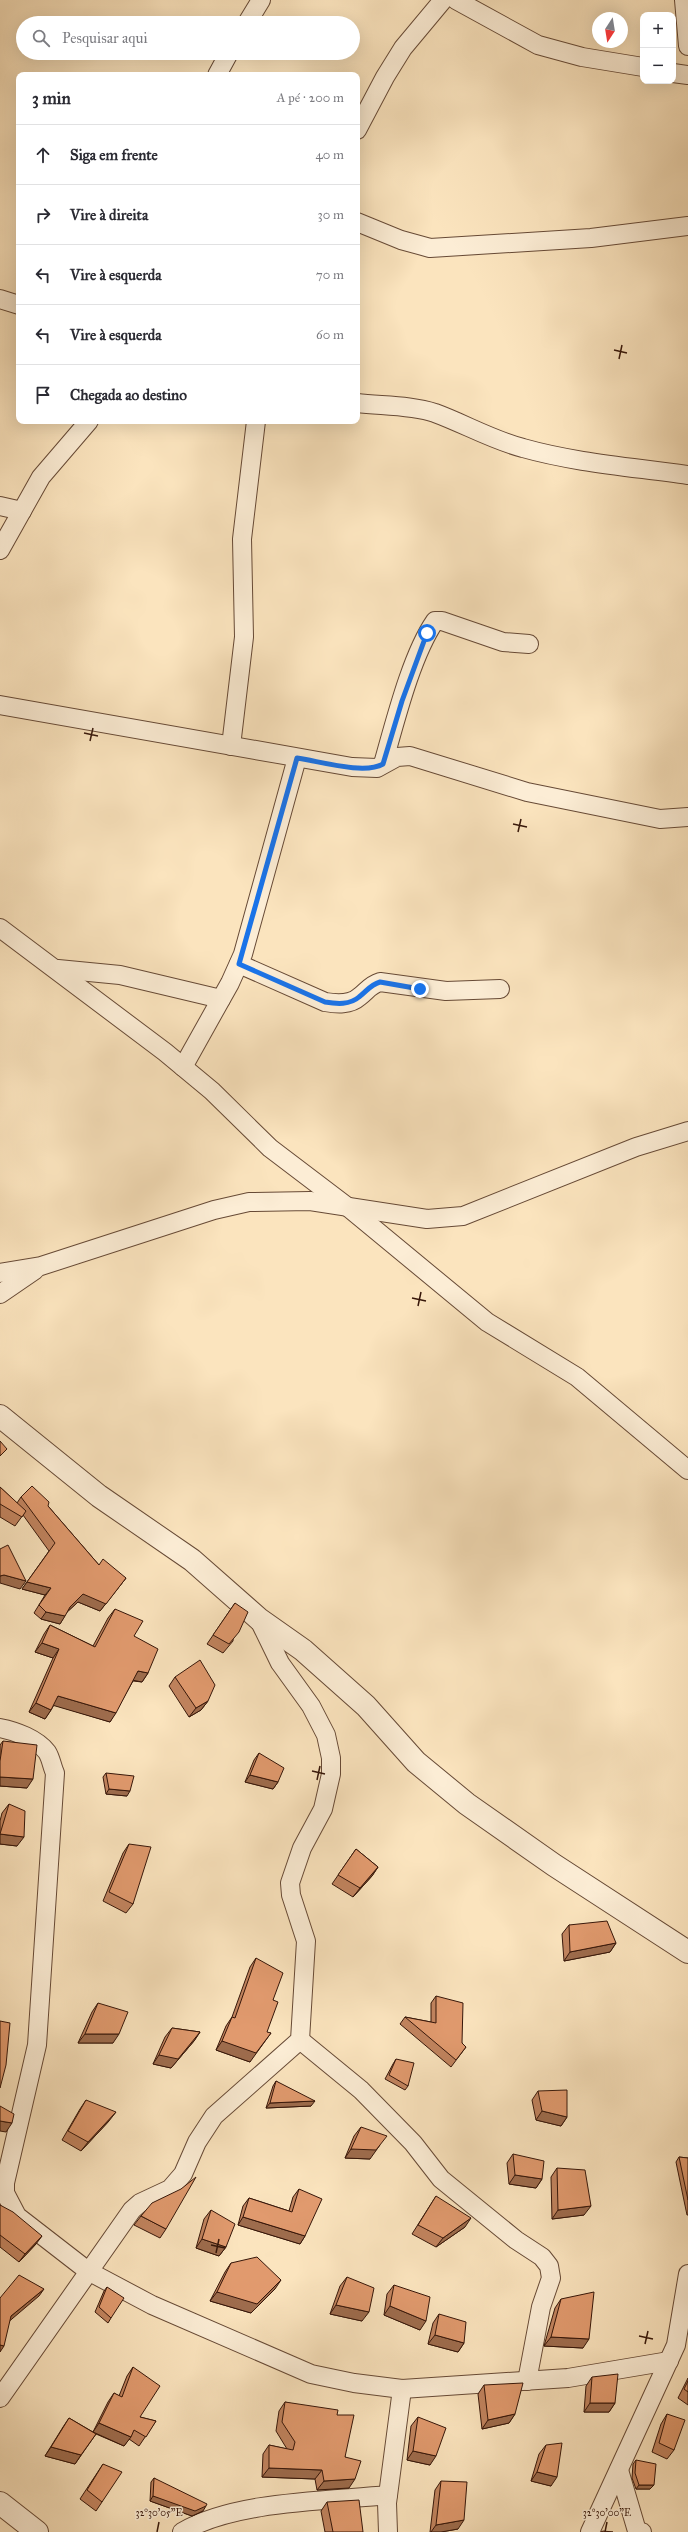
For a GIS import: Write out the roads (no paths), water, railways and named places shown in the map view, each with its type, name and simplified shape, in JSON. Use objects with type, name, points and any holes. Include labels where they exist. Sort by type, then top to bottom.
[{"type":"street","points":[[251,16],[261,0]]},
{"type":"street","points":[[360,125],[396,60],[443,0]]},
{"type":"street","points":[[456,0],[538,45],[562,53],[640,66]]},
{"type":"street","points":[[684,0],[688,46]]},
{"type":"street","points":[[219,72],[225,60]]},
{"type":"street","points":[[676,73],[688,75]]},
{"type":"street","points":[[360,223],[401,240],[430,248],[598,238],[688,226]]},
{"type":"street","points":[[0,299],[16,304]]},
{"type":"street","points":[[360,403],[412,408],[434,413],[486,436],[523,448],[578,460],[688,475]]},
{"type":"street","points":[[0,550],[41,477],[86,424]]},
{"type":"street","points":[[231,746],[244,637],[242,539],[256,424]]},
{"type":"street","points":[[0,506],[22,511]]},
{"type":"street","points":[[383,764],[402,701],[427,633],[435,620],[442,621],[503,642],[529,644]]},
{"type":"street","points":[[0,705],[352,767],[377,768],[397,757],[410,756],[527,792],[660,819],[688,817]]},
{"type":"street","points":[[183,1067],[239,964],[297,758]]},
{"type":"street","points":[[0,928],[58,970],[183,1067],[212,1091],[270,1148],[349,1208],[487,1322],[577,1377],[688,1470]]},
{"type":"street","points":[[239,964],[325,1002],[337,1004],[351,1002],[373,984],[380,982],[446,991],[500,989]]},
{"type":"street","points":[[58,970],[120,975],[221,999]]},
{"type":"street","points":[[0,1273],[40,1266],[214,1210],[249,1202],[310,1201],[421,1219],[463,1216],[636,1147],[688,1131]]},
{"type":"street","points":[[0,1294],[40,1266]]},
{"type":"street","points":[[0,1416],[99,1496],[192,1560],[259,1619],[303,1650],[366,1706],[416,1762],[467,1804],[554,1865],[688,1952]]},
{"type":"street","points":[[0,2398],[132,2210],[140,2203],[170,2189],[183,2174],[197,2142],[214,2116],[300,2040],[306,1941],[291,1896],[290,1884],[302,1848],[323,1808],[331,1774],[330,1758],[326,1735],[311,1706],[280,1663],[259,1619]]},
{"type":"street","points":[[0,1728],[20,1734],[38,1744],[47,1753],[55,1773],[37,2045],[4,2168],[5,2194],[17,2216],[88,2271],[152,2305],[311,2374],[354,2383],[402,2389],[568,2378],[678,2350]]},
{"type":"street","points":[[300,2040],[361,2090],[413,2144],[441,2179],[516,2240],[542,2257],[549,2266],[551,2278],[541,2307],[527,2381]]},
{"type":"street","points":[[590,2532],[619,2470],[630,2442],[678,2350],[688,2274]]},
{"type":"street","points":[[388,2532],[388,2494],[402,2389]]},
{"type":"street","points":[[619,2470],[637,2531],[642,2532]]},
{"type":"street","points":[[182,2532],[197,2523],[239,2510],[388,2494]]},
{"type":"street","points":[[0,2503],[37,2532]]}]
